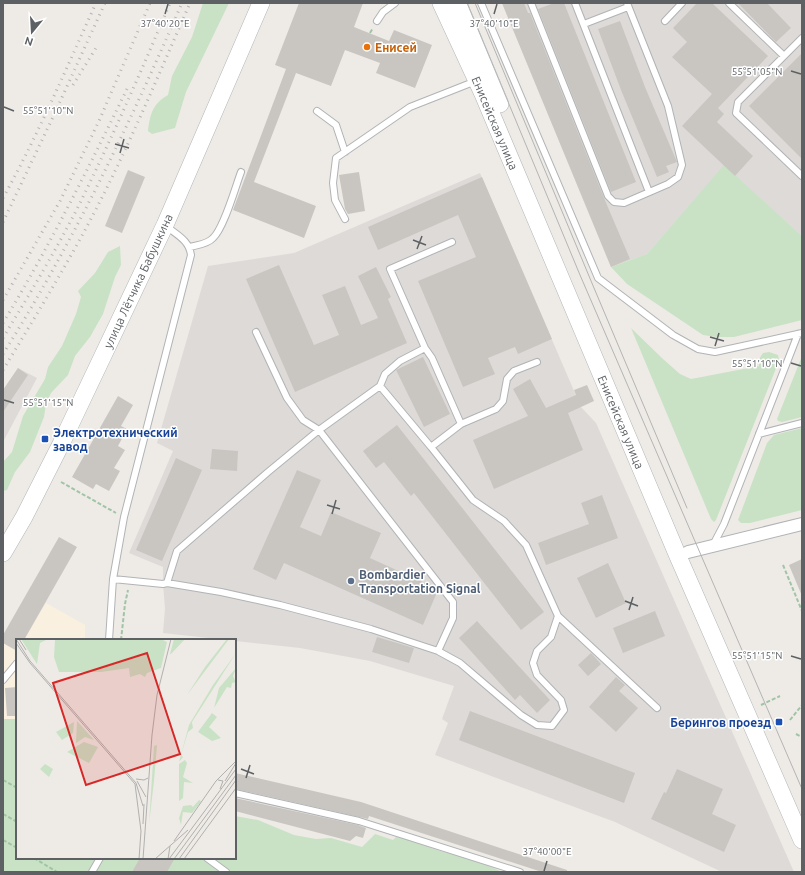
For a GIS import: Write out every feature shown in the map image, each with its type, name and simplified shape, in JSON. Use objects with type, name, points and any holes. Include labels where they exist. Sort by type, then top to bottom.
[{"type":"main road","name":"улица Лётчика Бабушкина","points":[[3,553],[24,517],[61,444],[165,225],[261,3]]},
{"type":"main road","name":"Енисейская улица","points":[[441,3],[477,81],[674,547],[802,840]]},
{"type":"main road","name":"Енисейская улица","points":[[458,3],[688,552],[802,802]]},
{"type":"street","points":[[688,552],[802,524]]},
{"type":"lane","points":[[377,21],[383,12],[394,3]]},
{"type":"lane","points":[[481,3],[598,278],[662,327],[698,349],[715,352],[800,334]]},
{"type":"lane","points":[[531,3],[608,196],[614,202],[624,203],[668,184],[678,177],[682,165],[668,106],[628,5],[584,24]]},
{"type":"lane","points":[[575,3],[649,192]]},
{"type":"lane","points":[[666,21],[682,3]]},
{"type":"lane","points":[[729,3],[784,56]]},
{"type":"lane","points":[[802,38],[738,102],[736,113],[802,176]]},
{"type":"lane","points":[[345,219],[335,200],[333,183],[336,158],[410,107],[477,81]]},
{"type":"lane","points":[[317,111],[336,125],[345,152]]},
{"type":"lane","points":[[190,247],[203,244],[213,239],[222,223],[241,172]]},
{"type":"lane","points":[[109,639],[113,579],[124,517],[190,256],[190,247],[185,241],[165,225]]},
{"type":"lane","points":[[452,242],[390,268],[425,348],[432,358],[461,424]]},
{"type":"lane","points":[[256,332],[287,398],[303,420],[319,430],[453,602],[453,618],[438,652]]},
{"type":"lane","points":[[713,546],[724,524],[800,334]]},
{"type":"lane","points":[[167,583],[178,551],[268,472],[319,430],[380,386],[385,374],[400,361],[425,348]]},
{"type":"lane","points":[[431,447],[461,424],[496,409],[503,401],[507,379],[514,371],[537,362]]},
{"type":"lane","points":[[380,386],[473,500],[504,521],[526,545],[558,616],[657,708]]},
{"type":"lane","points":[[759,434],[802,423]]},
{"type":"lane","points":[[113,579],[163,584],[167,583],[221,592],[280,605],[371,629],[438,652],[460,663],[521,715],[537,725],[552,726],[564,710],[561,700],[537,675],[533,663],[537,651],[551,637],[558,616]]},
{"type":"lane","points":[[3,680],[16,664]]},
{"type":"lane","points":[[236,793],[359,821],[520,872]]},
{"type":"lane","points":[[92,872],[99,859]]},
{"type":"lane","points":[[208,859],[226,872]]},
{"type":"path","points":[[61,482],[124,517]]},
{"type":"path","points":[[783,565],[802,610]]},
{"type":"path","points":[[121,639],[125,604],[130,580]]},
{"type":"path","points":[[761,706],[780,696]]},
{"type":"path","points":[[790,720],[802,705]]},
{"type":"path","points":[[796,734],[802,737]]},
{"type":"path","points":[[3,780],[16,787]]},
{"type":"path","points":[[3,814],[16,821]]},
{"type":"path","points":[[3,840],[16,847]]},
{"type":"path","points":[[36,859],[57,872]]},
{"type":"shaded area","points":[[502,3],[802,3],[802,236],[724,166],[647,254],[611,267]]},
{"type":"shaded area","points":[[480,173],[581,407],[596,423],[794,872],[722,872],[615,822],[435,755],[448,723],[442,719],[454,686],[370,661],[300,648],[236,641],[236,639],[218,639],[163,633],[165,608],[163,567],[129,553],[173,451],[157,443],[208,266],[294,253]]},
{"type":"shaded area","points":[[18,368],[37,378],[3,442],[3,390]]},
{"type":"shaded area","points":[[46,603],[85,625],[85,639],[25,639]]},
{"type":"shaded area","points":[[3,643],[16,650],[16,719],[3,719]]},
{"type":"green space","points":[[203,3],[229,3],[186,92],[175,128],[152,134],[148,131],[153,110],[158,102],[168,95],[172,76],[192,37]]},
{"type":"green space","points":[[724,165],[802,236],[802,320],[734,337],[703,335],[627,284],[611,267],[647,254]]},
{"type":"green space","points":[[120,246],[121,265],[115,277],[103,314],[90,337],[75,356],[68,375],[51,393],[46,404],[44,417],[30,452],[15,472],[7,490],[3,491],[3,462],[12,452],[23,416],[45,379],[48,367],[62,346],[76,314],[81,297],[78,291],[95,273],[108,252]]},
{"type":"green space","points":[[631,328],[680,374],[691,379],[759,366],[759,359],[763,353],[769,352],[778,355],[779,360],[775,371],[714,522],[711,519]]},
{"type":"green space","points":[[802,356],[802,417],[782,422],[778,421],[777,419]]},
{"type":"green space","points":[[802,428],[802,510],[750,523],[741,523],[738,520],[767,443],[774,435]]},
{"type":"green space","points":[[3,719],[16,719],[16,859],[236,859],[236,816],[258,820],[294,835],[316,839],[331,838],[362,847],[375,834],[393,840],[396,837],[406,839],[440,851],[481,862],[502,872],[3,872]]},
{"type":"building","points":[[299,3],[363,3],[354,27],[389,41],[394,30],[432,45],[415,88],[376,73],[380,63],[345,50],[331,86],[296,73],[254,182],[316,206],[304,238],[233,210],[286,69],[275,65]]},
{"type":"building","points":[[502,3],[524,3],[528,13],[530,13],[630,259],[611,267]]},
{"type":"building","points":[[554,3],[564,3],[636,182],[611,192],[538,9]]},
{"type":"building","points":[[697,3],[712,3],[768,56],[718,108],[724,114],[717,122],[753,156],[735,176],[682,126],[712,94],[672,57],[687,42],[673,28]]},
{"type":"building","points":[[738,3],[767,3],[791,28],[776,42]]},
{"type":"building","points":[[620,21],[645,87],[677,162],[666,166],[669,172],[657,177],[621,90],[598,29]]},
{"type":"building","points":[[802,53],[802,159],[749,106]]},
{"type":"building","points":[[128,170],[145,177],[122,233],[105,226]]},
{"type":"building","points":[[359,172],[365,211],[348,214],[345,209],[339,175]]},
{"type":"building","points":[[482,177],[552,339],[518,354],[515,347],[488,358],[495,374],[463,387],[418,281],[476,257],[458,215],[378,250],[368,227]]},
{"type":"building","points":[[279,265],[314,345],[339,335],[322,295],[345,286],[361,325],[378,318],[358,276],[376,267],[391,297],[388,299],[407,343],[295,392],[246,279]]},
{"type":"building","points":[[423,357],[450,414],[424,427],[396,370]]},
{"type":"building","points":[[18,368],[28,375],[3,412],[3,390]]},
{"type":"building","points":[[530,379],[546,408],[576,395],[574,390],[587,385],[594,401],[568,413],[583,450],[494,489],[473,440],[528,416],[513,389]]},
{"type":"building","points":[[118,396],[133,405],[121,426],[127,429],[118,446],[125,450],[114,468],[120,471],[109,491],[96,484],[93,489],[72,477]]},
{"type":"building","points":[[397,425],[544,612],[521,630],[414,493],[411,496],[384,462],[376,468],[363,451]]},
{"type":"building","points":[[212,449],[238,451],[237,471],[210,469]]},
{"type":"building","points":[[176,458],[202,470],[162,561],[136,550]]},
{"type":"building","points":[[297,470],[321,480],[300,527],[321,536],[331,512],[381,533],[370,558],[438,590],[423,625],[284,563],[276,580],[253,569]]},
{"type":"building","points":[[602,495],[618,538],[546,565],[538,543],[589,524],[581,503]]},
{"type":"building","points":[[59,537],[77,547],[25,639],[16,639],[16,650],[3,643],[3,635]]},
{"type":"building","points":[[802,559],[802,596],[789,565]]},
{"type":"building","points":[[608,563],[626,603],[596,618],[577,578]]},
{"type":"building","points":[[655,611],[665,636],[623,653],[613,628]]},
{"type":"building","points":[[477,621],[550,700],[537,713],[520,695],[515,700],[459,638]]},
{"type":"building","points":[[377,637],[414,648],[409,663],[372,652]]},
{"type":"building","points":[[591,653],[601,664],[588,676],[578,665]]},
{"type":"building","points":[[616,677],[625,685],[619,691],[638,708],[616,732],[589,707]]},
{"type":"building","points":[[16,687],[16,716],[7,716],[5,688]]},
{"type":"building","points":[[470,711],[635,773],[624,803],[459,740]]},
{"type":"building","points":[[677,769],[723,789],[712,814],[736,825],[724,852],[651,819],[664,792],[666,793]]},
{"type":"building","points":[[236,773],[361,802],[567,870],[567,872],[542,872],[369,816],[368,819],[236,789]]},
{"type":"building","points":[[236,798],[366,828],[363,838],[356,836],[350,841],[236,811]]},
{"type":"building","points":[[139,859],[174,859],[167,872],[132,872]]},
{"type":"tram line","points":[[467,3],[580,275],[802,789]]},
{"type":"tram line","points":[[475,3],[687,508]]},
{"type":"railway","points":[[3,198],[40,126],[96,3]]},
{"type":"railway","points":[[3,222],[105,3]]},
{"type":"railway","points":[[3,300],[60,201],[99,121],[150,3]]},
{"type":"railway","points":[[3,338],[51,257],[78,207],[126,106],[170,3]]},
{"type":"railway","points":[[3,354],[29,312],[77,226],[121,138],[182,3]]},
{"type":"railway","points":[[3,370],[38,313],[93,215],[131,136],[190,3]]},
{"type":"railway","points":[[73,85],[96,48]]},
{"type":"railway","points":[[3,323],[68,208],[127,89]]},
{"type":"place","name":"Енисей","points":[[367,47]]},
{"type":"place","name":"Электротехнический завод","points":[[45,439]]},
{"type":"place","name":"Bombardier Transportation Signal","points":[[351,581]]},
{"type":"place","name":"Берингов проезд","points":[[779,722]]}]
